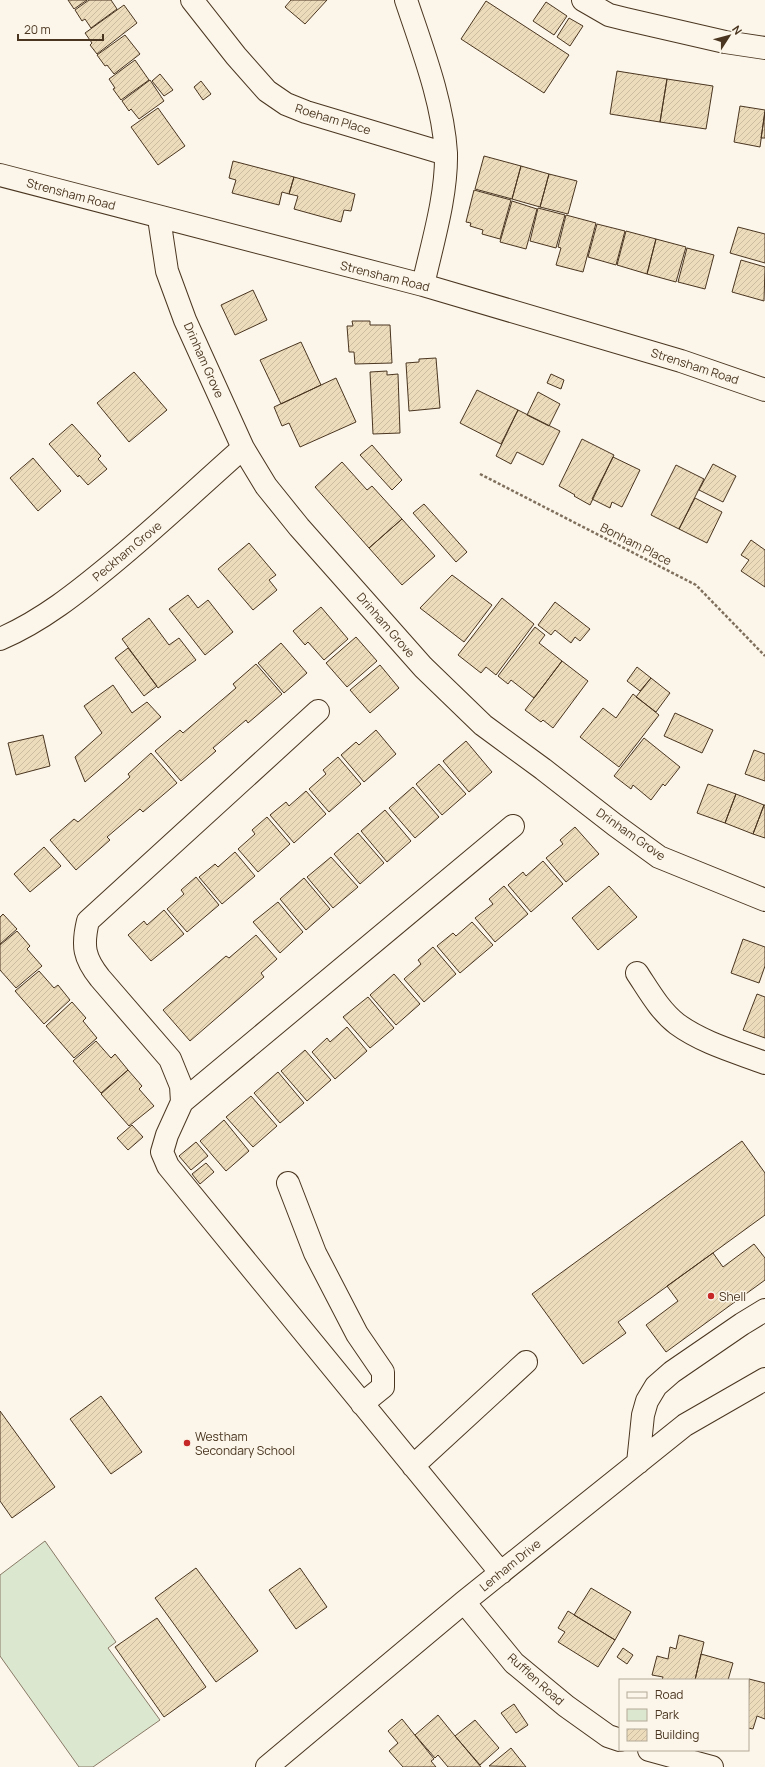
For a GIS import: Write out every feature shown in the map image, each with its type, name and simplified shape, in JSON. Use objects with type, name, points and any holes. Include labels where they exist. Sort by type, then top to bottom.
[{"type":"street","name":"Roeham Place","points":[[192,0],[236,56],[267,91],[286,104],[306,112],[446,154]]},
{"type":"street","points":[[406,0],[442,119],[446,154],[443,192],[423,285]]},
{"type":"street","points":[[583,0],[609,15],[625,20],[725,42],[765,48]]},
{"type":"street","name":"Strensham Road","points":[[0,175],[159,218],[423,285],[680,361],[765,390]]},
{"type":"street","name":"Drinham Grove","points":[[159,218],[167,271],[185,320],[243,448],[266,486],[299,528],[423,668],[483,725],[615,825],[659,856],[765,900]]},
{"type":"street","name":"Peckham Grove","points":[[0,639],[18,631],[77,593],[142,539],[243,448]]},
{"type":"street","points":[[182,1102],[180,1086],[170,1059],[90,966],[84,949],[84,935],[88,921],[318,711]]},
{"type":"street","points":[[501,1573],[168,1166],[162,1152],[167,1136],[182,1102],[513,826]]},
{"type":"street","points":[[637,973],[652,996],[677,1024],[699,1036],[765,1063]]},
{"type":"street","points":[[288,1183],[319,1259],[357,1334],[383,1372],[383,1387],[362,1404]]},
{"type":"street","points":[[638,1463],[643,1416],[647,1401],[656,1386],[672,1372],[765,1310]]},
{"type":"street","points":[[413,1466],[526,1362]]},
{"type":"street","name":"Lenham Drive","points":[[267,1767],[464,1602],[685,1425],[765,1379]]},
{"type":"street","name":"Rufflen Road","points":[[464,1602],[514,1663],[566,1706],[608,1736],[619,1740]]},
{"type":"street","points":[[653,1751],[712,1767]]},
{"type":"path","name":"Bonham Place","points":[[480,474],[696,585],[765,656]]},
{"type":"green space","points":[[45,1541],[116,1642],[108,1648],[160,1720],[93,1767],[79,1767],[0,1656],[0,1575]]},
{"type":"building","points":[[68,0],[87,0],[74,9]]},
{"type":"building","points":[[89,0],[111,0],[117,9],[91,28],[85,19],[82,21],[75,10]]},
{"type":"building","points":[[291,0],[327,0],[305,24],[285,7]]},
{"type":"building","points":[[486,1],[569,55],[544,93],[461,39]]},
{"type":"building","points":[[546,2],[567,16],[554,35],[533,21]]},
{"type":"building","points":[[124,5],[137,23],[97,54],[90,45],[92,43],[85,33]]},
{"type":"building","points":[[569,18],[583,26],[570,46],[557,37]]},
{"type":"building","points":[[125,35],[140,54],[114,74],[107,65],[105,66],[97,55]]},
{"type":"building","points":[[135,60],[149,80],[121,100],[113,89],[115,88],[109,79]]},
{"type":"building","points":[[617,71],[667,79],[660,122],[610,114]]},
{"type":"building","points":[[160,74],[173,90],[164,96],[152,81]]},
{"type":"building","points":[[667,79],[713,86],[706,129],[660,122]]},
{"type":"building","points":[[150,80],[164,101],[139,119],[131,109],[129,111],[122,101]]},
{"type":"building","points":[[201,81],[211,94],[203,100],[194,87]]},
{"type":"building","points":[[740,106],[765,110],[760,147],[734,142]]},
{"type":"building","points":[[158,108],[185,146],[158,165],[131,127]]},
{"type":"building","points":[[765,112],[765,138],[761,138]]},
{"type":"building","points":[[484,156],[521,166],[512,199],[475,189]]},
{"type":"building","points":[[233,161],[294,177],[289,194],[282,192],[279,205],[232,193],[236,180],[229,178]]},
{"type":"building","points":[[521,166],[549,174],[540,207],[512,199]]},
{"type":"building","points":[[549,174],[577,181],[568,214],[540,207]]},
{"type":"building","points":[[294,177],[355,194],[351,211],[344,210],[341,222],[294,209],[298,196],[289,194]]},
{"type":"building","points":[[474,190],[511,200],[500,239],[482,234],[483,230],[470,226],[471,223],[466,222]]},
{"type":"building","points":[[512,201],[537,209],[526,249],[500,242]]},
{"type":"building","points":[[538,208],[565,215],[556,248],[530,241]]},
{"type":"building","points":[[566,215],[596,223],[583,272],[556,265],[561,248],[558,247]]},
{"type":"building","points":[[597,224],[625,231],[616,265],[588,257]]},
{"type":"building","points":[[738,227],[765,234],[765,263],[730,253]]},
{"type":"building","points":[[626,231],[656,239],[647,274],[617,265]]},
{"type":"building","points":[[656,239],[686,247],[676,282],[647,274]]},
{"type":"building","points":[[687,248],[714,255],[705,289],[678,282]]},
{"type":"building","points":[[741,260],[765,267],[764,301],[732,292]]},
{"type":"building","points":[[253,290],[267,320],[235,335],[221,305]]},
{"type":"building","points":[[352,321],[370,321],[370,325],[390,325],[392,363],[355,364],[354,352],[349,352],[347,326],[353,326]]},
{"type":"building","points":[[301,342],[321,385],[281,404],[260,360]]},
{"type":"building","points":[[436,358],[440,408],[409,411],[406,363],[419,362],[419,359]]},
{"type":"building","points":[[387,371],[387,375],[398,374],[400,433],[373,434],[370,372]]},
{"type":"building","points":[[134,372],[167,410],[129,442],[97,403]]},
{"type":"building","points":[[551,374],[564,380],[561,389],[547,383]]},
{"type":"building","points":[[336,378],[356,422],[300,447],[289,423],[282,426],[274,407]]},
{"type":"building","points":[[477,390],[518,410],[501,444],[460,423]]},
{"type":"building","points":[[538,392],[560,404],[549,426],[527,415]]},
{"type":"building","points":[[518,410],[560,431],[543,465],[517,452],[511,464],[496,456]]},
{"type":"building","points":[[72,424],[101,456],[98,459],[107,469],[88,485],[79,475],[78,477],[49,444]]},
{"type":"building","points":[[582,439],[614,455],[590,505],[559,486]]},
{"type":"building","points":[[372,445],[402,480],[392,490],[360,455]]},
{"type":"building","points":[[613,457],[640,470],[622,507],[612,502],[610,508],[592,499]]},
{"type":"building","points":[[33,458],[61,491],[38,511],[10,478]]},
{"type":"building","points":[[342,462],[367,490],[372,486],[402,519],[369,548],[315,487]]},
{"type":"building","points":[[713,464],[736,476],[723,502],[699,490]]},
{"type":"building","points":[[676,465],[704,479],[679,529],[651,515]]},
{"type":"building","points":[[695,498],[722,512],[707,543],[679,529]]},
{"type":"building","points":[[424,504],[467,552],[456,562],[413,513]]},
{"type":"building","points":[[402,519],[435,556],[402,585],[369,548]]},
{"type":"building","points":[[751,540],[765,550],[765,587],[741,571],[749,560],[741,555]]},
{"type":"building","points":[[249,543],[276,575],[269,580],[277,590],[253,610],[218,569]]},
{"type":"building","points":[[452,575],[492,605],[464,642],[420,608]]},
{"type":"building","points":[[188,595],[198,608],[208,600],[233,632],[205,655],[169,609]]},
{"type":"building","points":[[502,598],[534,624],[496,675],[486,667],[481,673],[458,655]]},
{"type":"building","points":[[555,602],[590,629],[580,641],[575,637],[571,643],[555,630],[551,635],[538,625]]},
{"type":"building","points":[[321,607],[348,639],[324,660],[308,642],[305,645],[293,631]]},
{"type":"building","points":[[149,618],[169,645],[179,638],[196,660],[158,688],[122,639]]},
{"type":"building","points":[[535,627],[545,635],[539,643],[562,661],[534,698],[511,680],[508,684],[498,676]]},
{"type":"building","points":[[356,637],[377,661],[347,687],[326,663]]},
{"type":"building","points":[[281,643],[307,673],[284,693],[258,663]]},
{"type":"building","points":[[128,648],[157,686],[144,696],[115,658]]},
{"type":"building","points":[[562,661],[588,681],[553,728],[543,720],[541,722],[525,710]]},
{"type":"building","points":[[256,664],[282,694],[248,723],[246,720],[213,748],[216,751],[181,781],[155,751],[180,730],[183,733],[236,688],[233,684]]},
{"type":"building","points":[[380,665],[399,688],[370,713],[350,690]]},
{"type":"building","points":[[637,667],[651,678],[640,691],[627,681]]},
{"type":"building","points":[[651,678],[670,693],[656,712],[636,697]]},
{"type":"building","points":[[113,685],[132,713],[147,702],[161,717],[85,782],[75,757],[102,733],[84,706]]},
{"type":"building","points":[[633,694],[659,715],[619,767],[580,737],[603,708],[616,718]]},
{"type":"building","points":[[675,713],[713,730],[702,753],[664,736]]},
{"type":"building","points":[[376,730],[396,754],[364,782],[341,755],[356,742],[359,745]]},
{"type":"building","points":[[43,735],[50,766],[16,775],[8,743]]},
{"type":"building","points":[[644,738],[680,767],[665,786],[663,784],[651,800],[633,785],[631,789],[614,776]]},
{"type":"building","points":[[466,741],[492,772],[469,792],[443,761]]},
{"type":"building","points":[[754,750],[765,754],[765,781],[745,774]]},
{"type":"building","points":[[151,753],[177,783],[143,812],[140,809],[107,837],[110,840],[76,870],[50,840],[74,819],[78,822],[130,777],[128,774]]},
{"type":"building","points":[[338,757],[361,784],[329,812],[309,789],[326,774],[323,770]]},
{"type":"building","points":[[439,764],[466,794],[442,815],[416,784]]},
{"type":"building","points":[[708,784],[736,794],[725,823],[697,813]]},
{"type":"building","points":[[413,787],[439,817],[415,838],[389,808]]},
{"type":"building","points":[[306,791],[326,814],[294,843],[270,815],[286,802],[289,806]]},
{"type":"building","points":[[736,794],[764,805],[753,834],[725,823]]},
{"type":"building","points":[[765,805],[765,838],[753,834]]},
{"type":"building","points":[[385,810],[411,841],[387,862],[361,831]]},
{"type":"building","points":[[267,817],[290,844],[258,872],[238,849],[255,834],[252,830]]},
{"type":"building","points":[[575,827],[599,854],[566,882],[546,858],[563,844],[560,840]]},
{"type":"building","points":[[358,833],[384,863],[360,884],[334,854]]},
{"type":"building","points":[[44,847],[61,866],[30,892],[14,874]]},
{"type":"building","points":[[235,852],[255,876],[222,904],[199,877],[215,864],[218,867]]},
{"type":"building","points":[[331,857],[358,887],[333,908],[307,877]]},
{"type":"building","points":[[543,861],[563,884],[531,912],[508,885],[523,872],[526,876]]},
{"type":"building","points":[[196,877],[219,905],[187,932],[167,909],[184,894],[181,890]]},
{"type":"building","points":[[304,878],[330,909],[306,930],[280,899]]},
{"type":"building","points":[[504,886],[528,914],[495,942],[475,918],[493,904],[489,899]]},
{"type":"building","points":[[609,886],[637,917],[598,950],[572,918]]},
{"type":"building","points":[[278,902],[303,932],[280,953],[253,922]]},
{"type":"building","points":[[164,910],[184,934],[151,961],[128,935],[144,921],[147,925]]},
{"type":"building","points":[[3,914],[17,929],[0,944],[0,917]]},
{"type":"building","points":[[472,922],[493,945],[460,973],[437,946],[453,933],[456,936]]},
{"type":"building","points":[[17,931],[30,946],[27,949],[42,966],[16,988],[0,970],[0,945]]},
{"type":"building","points":[[256,935],[277,959],[261,973],[264,977],[190,1041],[163,1010],[226,956],[229,958]]},
{"type":"building","points":[[743,939],[765,947],[765,966],[759,983],[731,973]]},
{"type":"building","points":[[433,947],[456,974],[424,1002],[404,979],[421,964],[418,960]]},
{"type":"building","points":[[39,971],[54,988],[58,985],[70,1000],[44,1024],[15,991]]},
{"type":"building","points":[[394,974],[420,1004],[396,1025],[370,995]]},
{"type":"building","points":[[757,994],[765,997],[765,1038],[743,1030]]},
{"type":"building","points":[[368,997],[394,1028],[370,1048],[343,1017]]},
{"type":"building","points":[[72,1002],[86,1018],[83,1021],[97,1038],[74,1058],[46,1026]]},
{"type":"building","points":[[347,1027],[367,1051],[335,1079],[312,1052],[327,1038],[330,1042]]},
{"type":"building","points":[[96,1041],[111,1058],[115,1054],[128,1070],[101,1093],[73,1061]]},
{"type":"building","points":[[305,1050],[331,1080],[307,1101],[281,1071]]},
{"type":"building","points":[[128,1070],[142,1086],[139,1089],[154,1106],[129,1126],[101,1094]]},
{"type":"building","points":[[278,1072],[304,1103],[280,1123],[254,1093]]},
{"type":"building","points":[[251,1096],[277,1126],[253,1147],[226,1117]]},
{"type":"building","points":[[224,1120],[249,1151],[226,1171],[200,1141]]},
{"type":"building","points":[[132,1125],[143,1137],[128,1150],[117,1138]]},
{"type":"building","points":[[742,1141],[765,1173],[765,1215],[618,1322],[626,1333],[583,1364],[532,1294]]},
{"type":"building","points":[[196,1142],[208,1156],[191,1170],[179,1156]]},
{"type":"building","points":[[206,1163],[214,1172],[200,1184],[192,1174]]},
{"type":"building","points":[[754,1244],[765,1258],[765,1280],[666,1352],[646,1325],[678,1301],[667,1286],[713,1253],[723,1267]]},
{"type":"building","points":[[101,1396],[142,1452],[111,1474],[70,1419]]},
{"type":"building","points":[[0,1411],[55,1487],[12,1518],[0,1501]]},
{"type":"building","points":[[196,1568],[258,1651],[216,1682],[155,1598]]},
{"type":"building","points":[[300,1568],[327,1607],[296,1629],[269,1590]]},
{"type":"building","points":[[591,1588],[631,1612],[615,1640],[574,1615]]},
{"type":"building","points":[[568,1611],[615,1640],[598,1667],[558,1642],[565,1632],[558,1628]]},
{"type":"building","points":[[157,1618],[206,1687],[164,1717],[115,1647]]},
{"type":"building","points":[[679,1635],[704,1642],[695,1679],[662,1679],[663,1677],[652,1675],[657,1656],[668,1659],[670,1647],[676,1649]]},
{"type":"building","points":[[623,1648],[633,1655],[627,1664],[617,1657]]},
{"type":"building","points":[[701,1654],[733,1663],[728,1679],[695,1679]]},
{"type":"building","points":[[749,1679],[765,1683],[765,1719],[757,1716],[753,1729],[749,1728]]},
{"type":"building","points":[[514,1704],[528,1725],[516,1733],[501,1713]]},
{"type":"building","points":[[438,1715],[481,1767],[448,1767],[438,1755],[435,1758],[415,1735]]},
{"type":"building","points":[[402,1719],[434,1759],[431,1761],[436,1767],[403,1767],[389,1751],[398,1743],[388,1731]]},
{"type":"building","points":[[475,1720],[499,1748],[480,1765],[455,1736]]},
{"type":"building","points":[[511,1748],[526,1767],[489,1766]]},
{"type":"place","name":"Shell","points":[[711,1296]]},
{"type":"place","name":"Westham Secondary School","points":[[187,1443]]}]
